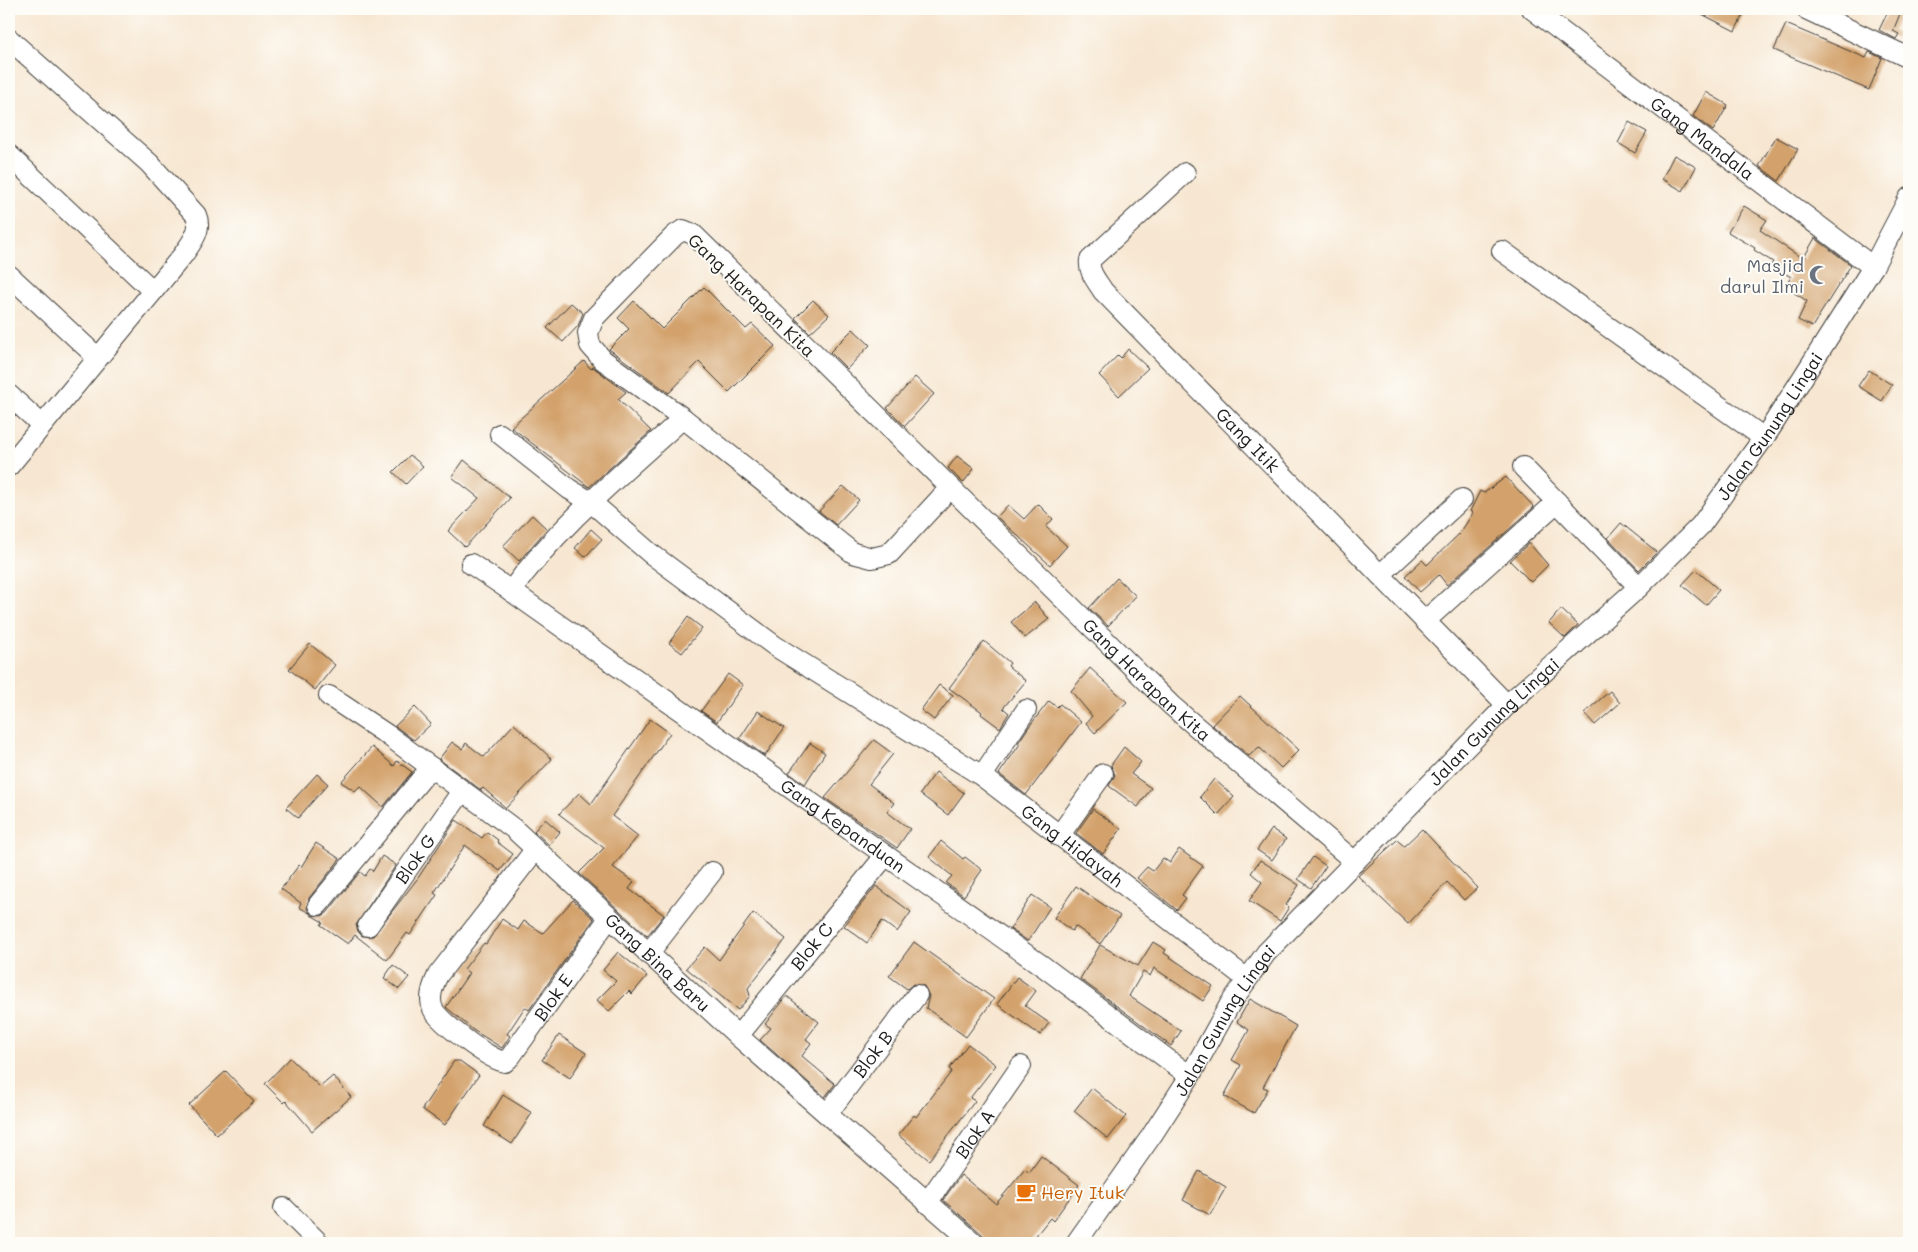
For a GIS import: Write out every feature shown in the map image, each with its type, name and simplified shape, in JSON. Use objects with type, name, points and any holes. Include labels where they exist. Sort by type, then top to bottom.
[{"type":"street","name":"Gang Mandala","points":[[1532,9],[1873,267]]},
{"type":"street","points":[[1806,9],[1909,58]]},
{"type":"street","points":[[9,39],[149,163],[196,215],[200,222],[196,236],[153,291],[9,466]]},
{"type":"street","points":[[9,155],[153,291]]},
{"type":"street","name":"Gang Itik","points":[[1185,173],[1090,260],[1089,267],[1093,276],[1103,291],[1508,704]]},
{"type":"street","name":"Jalan Gunung Lingai","points":[[1076,1243],[1152,1135],[1190,1076],[1247,979],[1266,953],[1508,704],[1639,587],[1701,525],[1764,438],[1873,267],[1909,198]]},
{"type":"street","name":"Gang Harapan Kita","points":[[949,489],[889,554],[872,558],[853,553],[682,418],[603,360],[590,345],[588,333],[594,318],[675,234],[683,230],[693,234],[949,489],[1172,706],[1355,862]]},
{"type":"street","points":[[1502,250],[1764,438]]},
{"type":"street","points":[[9,275],[98,358]]},
{"type":"street","points":[[9,395],[42,425]]},
{"type":"street","points":[[511,591],[523,574],[591,502],[682,418]]},
{"type":"street","name":"Gang Hidayah","points":[[500,434],[569,489],[591,502],[650,553],[775,646],[895,719],[982,776],[1247,979]]},
{"type":"street","points":[[1523,467],[1639,587]]},
{"type":"street","points":[[1380,575],[1462,499]]},
{"type":"street","points":[[1426,621],[1557,502]]},
{"type":"street","name":"Gang Kepanduan","points":[[472,564],[1044,967],[1190,1076]]},
{"type":"street","name":"Gang Bina Baru","points":[[329,696],[389,736],[514,830],[738,1036],[974,1243]]},
{"type":"street","points":[[982,776],[1026,710]]},
{"type":"street","points":[[318,905],[431,767]]},
{"type":"street","points":[[1059,836],[1103,774]]},
{"type":"street","name":"Blok G","points":[[368,926],[462,791]]},
{"type":"street","name":"Blok E","points":[[535,850],[438,975],[433,985],[431,997],[433,1009],[442,1020],[490,1057],[505,1062],[609,918]]},
{"type":"street","name":"Blok C","points":[[738,1036],[885,856]]},
{"type":"street","points":[[648,954],[712,872]]},
{"type":"street","name":"Blok B","points":[[828,1113],[918,994]]},
{"type":"street","name":"Blok A","points":[[927,1203],[1021,1066]]},
{"type":"street","points":[[284,1208],[319,1243]]},
{"type":"building","points":[[1692,9],[1746,9],[1735,31]]},
{"type":"building","points":[[1889,9],[1902,9],[1893,31],[1899,34],[1896,39],[1879,30]]},
{"type":"building","points":[[1786,24],[1866,58],[1869,52],[1882,58],[1869,90],[1774,50]]},
{"type":"building","points":[[1706,92],[1728,105],[1713,131],[1693,116]]},
{"type":"building","points":[[1629,122],[1647,132],[1635,153],[1618,143]]},
{"type":"building","points":[[1776,137],[1798,149],[1779,181],[1759,166]]},
{"type":"building","points":[[1674,155],[1696,167],[1683,191],[1662,179]]},
{"type":"building","points":[[1744,206],[1767,220],[1760,230],[1803,259],[1815,238],[1851,265],[1812,327],[1798,320],[1807,301],[1785,287],[1791,277],[1771,265],[1773,262],[1754,250],[1755,248],[1728,232]]},
{"type":"building","points":[[704,287],[746,329],[752,324],[775,346],[729,392],[699,362],[669,393],[609,349],[629,329],[618,318],[634,301],[662,329]]},
{"type":"building","points":[[813,300],[829,315],[810,333],[795,318]]},
{"type":"building","points":[[571,303],[583,313],[578,326],[563,342],[547,328]]},
{"type":"building","points":[[853,329],[870,345],[847,369],[830,352]]},
{"type":"building","points":[[1128,349],[1148,368],[1119,396],[1099,375],[1118,355],[1121,358]]},
{"type":"building","points":[[584,361],[591,369],[593,367],[626,392],[618,399],[651,431],[589,487],[511,427]]},
{"type":"building","points":[[1869,370],[1892,385],[1882,401],[1858,386]]},
{"type":"building","points":[[915,377],[934,394],[905,426],[887,408]]},
{"type":"building","points":[[410,455],[423,466],[406,484],[393,472]]},
{"type":"building","points":[[957,456],[974,469],[963,483],[948,468]]},
{"type":"building","points":[[464,460],[510,498],[465,547],[448,531],[479,498],[452,477]]},
{"type":"building","points":[[1506,477],[1534,507],[1447,585],[1439,575],[1420,592],[1405,576],[1422,560],[1427,565],[1460,533],[1473,513],[1470,511],[1480,491],[1484,493]]},
{"type":"building","points":[[843,486],[859,500],[836,525],[819,511]]},
{"type":"building","points":[[1038,504],[1053,519],[1046,527],[1067,546],[1050,565],[997,517],[1008,505],[1024,519]]},
{"type":"building","points":[[532,515],[547,529],[519,561],[503,546]]},
{"type":"building","points":[[1621,523],[1657,552],[1639,570],[1608,538]]},
{"type":"building","points":[[591,529],[602,539],[585,557],[575,548]]},
{"type":"building","points":[[1529,543],[1548,565],[1531,582],[1510,561]]},
{"type":"building","points":[[1696,570],[1719,590],[1706,605],[1682,585]]},
{"type":"building","points":[[1117,578],[1136,596],[1108,626],[1089,608]]},
{"type":"building","points":[[1035,602],[1049,619],[1025,638],[1011,622]]},
{"type":"building","points":[[1561,609],[1578,625],[1565,638],[1549,623]]},
{"type":"building","points":[[688,617],[702,628],[682,653],[669,643]]},
{"type":"building","points":[[984,641],[1010,663],[1008,666],[1026,681],[1003,708],[1009,713],[1000,728],[949,688]]},
{"type":"building","points":[[310,644],[335,665],[315,690],[289,669]]},
{"type":"building","points":[[1090,668],[1127,702],[1095,733],[1086,723],[1092,716],[1071,691]]},
{"type":"building","points":[[728,674],[743,685],[717,722],[701,711]]},
{"type":"building","points":[[939,685],[953,695],[934,720],[921,710]]},
{"type":"building","points":[[1610,691],[1620,703],[1595,725],[1584,713]]},
{"type":"building","points":[[1240,696],[1299,750],[1281,768],[1259,747],[1249,756],[1212,725]]},
{"type":"building","points":[[1049,701],[1057,707],[1060,704],[1081,722],[1026,795],[999,774],[1020,744],[1018,743],[1028,728]]},
{"type":"building","points":[[415,707],[431,724],[414,740],[395,726]]},
{"type":"building","points":[[758,711],[784,728],[765,756],[740,738]]},
{"type":"building","points":[[650,719],[670,733],[612,816],[638,836],[613,867],[634,882],[629,889],[664,915],[647,936],[579,873],[604,848],[559,814],[579,793],[591,804]]},
{"type":"building","points":[[514,724],[552,759],[506,808],[483,788],[481,790],[439,759],[452,742],[462,749],[466,743],[484,757]]},
{"type":"building","points":[[874,740],[893,754],[869,784],[894,803],[887,812],[910,829],[897,848],[825,798]]},
{"type":"building","points":[[810,743],[825,753],[805,784],[789,773]]},
{"type":"building","points":[[372,747],[394,766],[397,761],[412,772],[383,807],[360,786],[355,791],[341,782]]},
{"type":"building","points":[[1124,747],[1141,762],[1131,774],[1151,788],[1138,807],[1109,786],[1115,775],[1111,765]]},
{"type":"building","points":[[936,772],[964,793],[948,815],[920,794]]},
{"type":"building","points":[[317,774],[328,784],[298,818],[286,808]]},
{"type":"building","points":[[1214,779],[1234,797],[1218,815],[1200,797]]},
{"type":"building","points":[[1093,809],[1121,829],[1103,854],[1076,833]]},
{"type":"building","points":[[545,819],[560,832],[549,845],[534,831]]},
{"type":"building","points":[[456,820],[482,838],[487,832],[513,854],[500,871],[465,845],[434,893],[437,895],[410,935],[407,933],[387,960],[355,935],[348,944],[321,925],[323,922],[311,915],[322,916],[327,913],[360,872],[365,876],[370,869],[373,871],[382,856],[396,865],[356,925],[362,936],[373,936],[418,878]]},
{"type":"building","points":[[1272,829],[1286,839],[1272,860],[1257,850]]},
{"type":"building","points":[[1422,829],[1477,888],[1464,900],[1447,882],[1408,924],[1358,876],[1397,840],[1404,846]]},
{"type":"building","points":[[941,841],[963,859],[965,857],[982,870],[964,896],[946,883],[952,876],[929,857]]},
{"type":"building","points":[[316,843],[340,859],[309,898],[307,909],[311,914],[299,907],[301,903],[281,889],[299,865],[301,867]]},
{"type":"building","points":[[1179,849],[1203,866],[1182,895],[1186,898],[1177,910],[1137,878],[1147,867],[1153,871],[1163,858],[1170,863]]},
{"type":"building","points":[[1313,857],[1326,866],[1311,888],[1298,879]]},
{"type":"building","points":[[1260,860],[1299,885],[1286,905],[1289,907],[1280,921],[1249,901],[1262,882],[1251,873]]},
{"type":"building","points":[[876,886],[911,912],[897,932],[882,921],[867,943],[844,926]]},
{"type":"building","points":[[1076,886],[1120,916],[1100,944],[1075,926],[1072,931],[1054,918]]},
{"type":"building","points":[[1032,895],[1050,907],[1028,941],[1010,929]]},
{"type":"building","points":[[573,900],[594,919],[529,1010],[525,1007],[507,1034],[510,1036],[502,1048],[473,1030],[446,1007],[469,973],[464,969],[484,943],[486,944],[502,919],[518,930],[524,921],[543,933]]},
{"type":"building","points":[[753,913],[786,939],[748,988],[750,996],[738,1010],[686,968],[705,947],[719,960]]},
{"type":"building","points":[[914,942],[994,999],[966,1037],[926,1008],[929,996],[924,986],[913,984],[907,989],[889,976]]},
{"type":"building","points":[[1153,942],[1166,950],[1164,953],[1213,986],[1203,1001],[1154,968],[1150,976],[1143,972],[1129,996],[1181,1031],[1171,1046],[1080,979],[1100,945],[1138,966]]},
{"type":"building","points":[[618,952],[647,976],[632,994],[629,991],[609,1011],[597,1000],[616,981],[603,970]]},
{"type":"building","points":[[393,965],[409,977],[399,989],[384,978]]},
{"type":"building","points":[[1017,977],[1036,991],[1025,1006],[1049,1023],[1040,1035],[997,1004]]},
{"type":"building","points":[[787,996],[819,1022],[806,1039],[811,1043],[802,1056],[835,1084],[825,1097],[760,1040],[771,1028],[765,1024]]},
{"type":"building","points":[[1250,999],[1296,1026],[1263,1087],[1268,1089],[1254,1113],[1224,1096],[1241,1065],[1232,1060],[1249,1030],[1237,1022]]},
{"type":"building","points":[[559,1035],[586,1053],[570,1078],[542,1060]]},
{"type":"building","points":[[968,1044],[996,1065],[970,1098],[975,1101],[929,1160],[898,1135],[914,1115],[916,1117],[952,1071],[949,1069]]},
{"type":"building","points":[[290,1058],[320,1087],[333,1076],[351,1097],[312,1131],[286,1101],[284,1103],[265,1084]]},
{"type":"building","points":[[454,1061],[460,1061],[479,1075],[445,1125],[422,1109]]},
{"type":"building","points":[[226,1071],[254,1101],[217,1135],[189,1105]]},
{"type":"building","points":[[1092,1088],[1126,1116],[1108,1139],[1074,1111]]},
{"type":"building","points":[[503,1095],[532,1113],[512,1144],[484,1126]]},
{"type":"building","points":[[1041,1156],[1079,1185],[1053,1221],[1050,1218],[1030,1243],[986,1243],[982,1234],[943,1200],[961,1175],[996,1204],[1025,1169],[1029,1173]]},
{"type":"building","points":[[1199,1171],[1226,1187],[1210,1215],[1183,1200]]},
{"type":"place","name":"Masjid darul Ilmi","points":[[1819,275]]},
{"type":"place","name":"Hery Ituk","points":[[1026,1192]]}]
